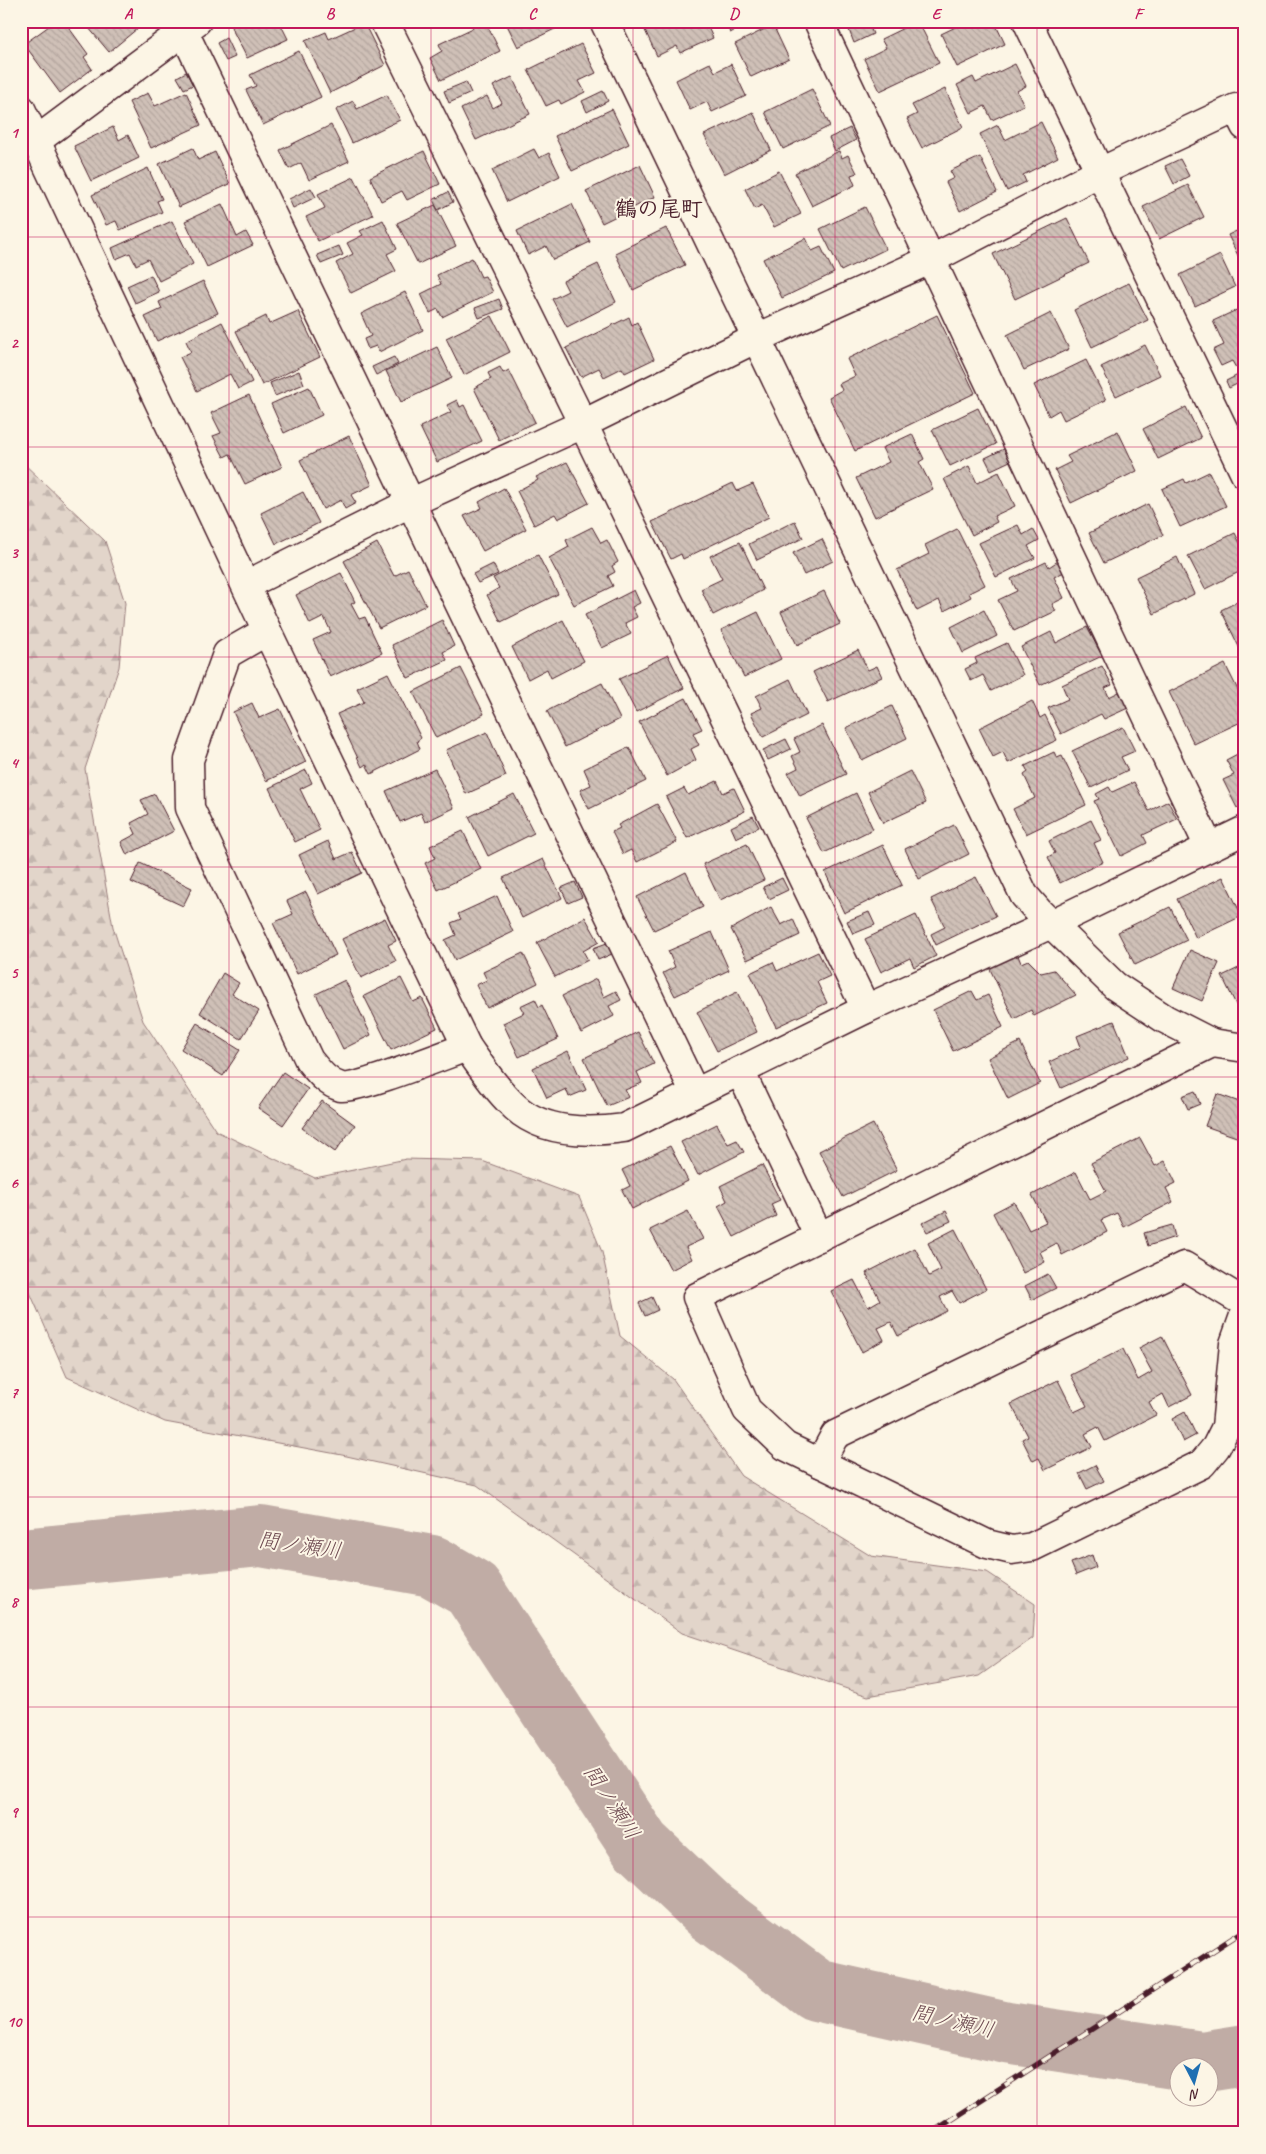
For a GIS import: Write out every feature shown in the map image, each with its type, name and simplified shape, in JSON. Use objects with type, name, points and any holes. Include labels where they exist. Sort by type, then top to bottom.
[{"type":"street","points":[[384,21],[583,424],[866,1008]]},
{"type":"street","points":[[604,21],[1024,895],[1115,986],[1165,1019],[1212,1043],[1245,1048]]},
{"type":"street","points":[[818,21],[1209,847]]},
{"type":"street","points":[[1028,21],[1245,474]]},
{"type":"street","points":[[36,141],[190,26],[410,503],[695,1093]]},
{"type":"street","points":[[246,585],[410,503],[583,424],[757,338],[932,260],[1100,172],[1236,108],[1245,126]]},
{"type":"street","points":[[21,109],[267,631],[468,1047],[491,1082],[516,1108],[546,1125],[601,1131],[624,1128],[866,1008],[1051,924],[1245,830]]},
{"type":"street","points":[[267,631],[227,654],[189,760],[190,808],[309,1060],[326,1080],[343,1087],[365,1083],[468,1047]]},
{"type":"street","points":[[1212,1043],[698,1297],[747,1410],[784,1446],[987,1544],[1012,1550],[1032,1547],[1202,1464],[1216,1447],[1226,1427],[1237,1392],[1234,1344],[1245,1313]]},
{"type":"street","points":[[740,1071],[819,1237]]},
{"type":"street","points":[[820,1463],[835,1435],[1184,1266],[1245,1303]]},
{"type":"green space","points":[[21,461],[105,541],[125,603],[119,667],[85,769],[113,927],[143,1021],[216,1131],[315,1178],[406,1159],[482,1161],[579,1197],[602,1252],[620,1336],[673,1379],[741,1476],[871,1556],[987,1572],[1035,1604],[1033,1638],[979,1676],[868,1696],[682,1633],[477,1485],[342,1455],[165,1422],[67,1377],[21,1272]]},
{"type":"building","points":[[21,21],[32,21],[21,30]]},
{"type":"building","points":[[56,21],[64,21],[88,54],[84,57],[92,69],[60,93],[24,44]]},
{"type":"building","points":[[83,21],[133,21],[138,28],[109,52]]},
{"type":"building","points":[[243,21],[279,21],[288,39],[247,58],[231,27]]},
{"type":"building","points":[[469,21],[485,21],[500,51],[441,80],[430,58],[442,51],[439,44],[473,28]]},
{"type":"building","points":[[505,21],[571,21],[518,47]]},
{"type":"building","points":[[653,21],[705,21],[713,38],[680,53],[677,46],[657,56],[643,26]]},
{"type":"building","points":[[725,21],[753,21],[730,33]]},
{"type":"building","points":[[918,21],[939,63],[880,91],[864,59],[886,48],[881,39]]},
{"type":"building","points":[[968,21],[994,21],[1005,44],[957,67],[941,34]]},
{"type":"building","points":[[868,22],[873,34],[854,43],[849,30]]},
{"type":"building","points":[[364,23],[385,65],[330,93],[305,41],[326,32],[329,39]]},
{"type":"building","points":[[773,25],[789,59],[751,77],[735,44]]},
{"type":"building","points":[[226,38],[235,57],[226,61],[217,43]]},
{"type":"building","points":[[581,44],[596,73],[579,81],[585,92],[561,104],[559,100],[546,106],[528,70]]},
{"type":"building","points":[[299,51],[321,97],[263,125],[246,90],[256,86],[250,75]]},
{"type":"building","points":[[710,63],[715,72],[731,64],[746,96],[712,112],[707,102],[690,110],[676,80]]},
{"type":"building","points":[[1015,64],[1026,86],[1017,91],[1024,105],[992,120],[985,106],[971,113],[957,85],[973,77],[976,83]]},
{"type":"building","points":[[186,72],[193,85],[184,89],[177,77]]},
{"type":"building","points":[[512,77],[530,114],[476,140],[461,109],[487,96],[493,108],[502,103],[493,86]]},
{"type":"building","points":[[466,82],[471,93],[449,103],[444,91]]},
{"type":"building","points":[[812,89],[830,126],[783,149],[765,112]]},
{"type":"building","points":[[945,89],[963,127],[922,148],[907,119],[917,114],[912,105]]},
{"type":"building","points":[[603,91],[608,101],[587,112],[582,101]]},
{"type":"building","points":[[186,92],[201,125],[151,148],[129,102],[148,93],[155,106]]},
{"type":"building","points":[[387,95],[400,120],[352,143],[336,110],[353,101],[357,109]]},
{"type":"building","points":[[612,109],[629,144],[572,171],[555,136]]},
{"type":"building","points":[[753,112],[771,150],[724,174],[704,135]]},
{"type":"building","points":[[1041,122],[1058,157],[1023,175],[1026,182],[1007,191],[980,134],[998,125],[1005,140]]},
{"type":"building","points":[[331,125],[349,161],[309,180],[301,163],[289,169],[280,150]]},
{"type":"building","points":[[113,127],[119,140],[128,135],[139,158],[91,181],[74,146]]},
{"type":"building","points":[[850,128],[856,140],[835,151],[829,138]]},
{"type":"building","points":[[193,148],[198,160],[215,152],[230,184],[179,207],[159,164]]},
{"type":"building","points":[[534,149],[539,158],[549,153],[560,176],[507,202],[492,170]]},
{"type":"building","points":[[424,151],[440,184],[407,200],[402,191],[381,201],[370,177]]},
{"type":"building","points":[[839,151],[842,158],[848,155],[857,173],[851,175],[855,185],[812,206],[795,173]]},
{"type":"building","points":[[980,157],[997,192],[960,211],[946,182],[954,178],[950,171]]},
{"type":"building","points":[[1180,159],[1189,176],[1174,184],[1165,166]]},
{"type":"building","points":[[640,165],[655,197],[602,223],[586,191]]},
{"type":"building","points":[[21,167],[25,188],[21,188]]},
{"type":"building","points":[[148,168],[162,199],[157,201],[162,212],[120,230],[116,221],[106,225],[92,195]]},
{"type":"building","points":[[779,171],[801,214],[774,227],[762,205],[755,209],[745,189]]},
{"type":"building","points":[[354,177],[373,215],[318,241],[306,217],[325,208],[318,194]]},
{"type":"building","points":[[1188,185],[1204,217],[1159,239],[1143,207]]},
{"type":"building","points":[[311,188],[316,197],[293,208],[289,199]]},
{"type":"building","points":[[448,192],[453,202],[438,210],[433,200]]},
{"type":"building","points":[[222,204],[237,237],[246,232],[253,245],[207,267],[185,221]]},
{"type":"building","points":[[572,204],[590,242],[553,260],[546,246],[528,255],[517,231]]},
{"type":"building","points":[[435,205],[456,246],[418,264],[397,223]]},
{"type":"building","points":[[865,207],[886,249],[841,271],[820,229]]},
{"type":"building","points":[[1067,218],[1089,263],[1015,299],[993,254]]},
{"type":"building","points":[[383,220],[397,249],[387,254],[396,271],[351,293],[336,263],[353,254],[347,243],[363,235],[360,231]]},
{"type":"building","points":[[172,221],[193,264],[159,281],[148,259],[136,265],[130,253],[116,259],[112,248]]},
{"type":"building","points":[[1245,227],[1245,270],[1228,235]]},
{"type":"building","points":[[666,228],[685,265],[633,290],[615,253]]},
{"type":"building","points":[[806,238],[812,251],[821,247],[834,273],[782,298],[763,259]]},
{"type":"building","points":[[339,246],[343,255],[321,264],[317,255]]},
{"type":"building","points":[[1220,255],[1235,287],[1195,306],[1180,275]]},
{"type":"building","points":[[472,258],[481,277],[485,276],[493,292],[442,317],[438,309],[430,313],[421,294],[441,284],[437,275]]},
{"type":"building","points":[[598,264],[616,302],[567,327],[552,299],[568,291],[563,281]]},
{"type":"building","points":[[151,275],[159,292],[135,303],[127,286]]},
{"type":"building","points":[[203,281],[218,313],[157,341],[145,317],[162,309],[159,302]]},
{"type":"building","points":[[1129,283],[1148,320],[1092,347],[1074,310]]},
{"type":"building","points":[[405,292],[423,330],[379,352],[376,346],[368,349],[364,339],[371,336],[361,314]]},
{"type":"building","points":[[499,299],[503,309],[479,318],[475,308]]},
{"type":"building","points":[[1245,306],[1245,364],[1236,368],[1232,361],[1221,366],[1213,350],[1224,345],[1213,321]]},
{"type":"building","points":[[298,311],[320,357],[262,385],[236,331],[266,316],[269,324]]},
{"type":"building","points":[[1051,313],[1069,349],[1024,370],[1007,335]]},
{"type":"building","points":[[937,315],[975,393],[855,451],[829,397],[842,390],[839,384],[855,376],[847,359]]},
{"type":"building","points":[[492,316],[510,352],[464,375],[446,338]]},
{"type":"building","points":[[629,317],[632,325],[637,322],[654,359],[625,373],[622,368],[604,377],[599,368],[581,377],[566,348]]},
{"type":"building","points":[[222,322],[252,382],[238,389],[230,374],[197,391],[180,357],[191,352],[186,341]]},
{"type":"building","points":[[1145,345],[1160,375],[1116,396],[1101,367]]},
{"type":"building","points":[[437,347],[452,378],[401,402],[386,371]]},
{"type":"building","points":[[394,357],[398,364],[376,375],[372,367]]},
{"type":"building","points":[[1086,360],[1106,400],[1064,420],[1059,410],[1049,416],[1034,385]]},
{"type":"building","points":[[500,367],[503,373],[509,370],[535,422],[499,440],[474,388],[491,379],[488,373]]},
{"type":"building","points":[[299,371],[304,384],[275,396],[270,383]]},
{"type":"building","points":[[1244,372],[1245,380],[1229,388],[1226,381]]},
{"type":"building","points":[[309,387],[322,415],[284,433],[271,404]]},
{"type":"building","points":[[249,395],[282,467],[245,484],[230,454],[224,457],[213,436],[221,433],[211,413]]},
{"type":"building","points":[[457,400],[460,407],[464,405],[482,441],[437,462],[420,427],[451,412],[447,405]]},
{"type":"building","points":[[1186,407],[1201,438],[1158,459],[1143,429]]},
{"type":"building","points":[[978,408],[996,444],[950,466],[932,430]]},
{"type":"building","points":[[1118,431],[1137,471],[1071,503],[1055,470],[1071,462],[1067,456]]},
{"type":"building","points":[[912,434],[924,459],[919,462],[933,489],[875,517],[856,478],[889,462],[882,448]]},
{"type":"building","points":[[349,436],[372,485],[351,495],[356,503],[345,509],[341,500],[323,509],[300,460]]},
{"type":"building","points":[[1004,449],[1010,461],[991,470],[985,458]]},
{"type":"building","points":[[567,462],[589,503],[558,519],[555,514],[534,525],[517,491],[538,480],[536,477]]},
{"type":"building","points":[[969,466],[977,483],[999,472],[1015,506],[994,516],[997,522],[972,535],[944,479]]},
{"type":"building","points":[[1209,472],[1226,506],[1180,527],[1162,489],[1184,479],[1186,483]]},
{"type":"building","points":[[733,483],[737,491],[753,484],[769,517],[683,559],[681,554],[671,559],[652,522]]},
{"type":"building","points":[[504,488],[526,529],[483,551],[464,516],[482,508],[479,502]]},
{"type":"building","points":[[303,492],[319,523],[276,544],[261,513]]},
{"type":"building","points":[[1148,504],[1163,535],[1104,563],[1089,533]]},
{"type":"building","points":[[795,521],[803,538],[757,560],[749,544]]},
{"type":"building","points":[[1018,525],[1023,535],[1033,529],[1039,540],[1028,546],[1035,558],[996,577],[979,543]]},
{"type":"building","points":[[592,527],[601,543],[607,540],[618,562],[612,566],[615,572],[608,576],[613,586],[574,605],[549,558],[569,547],[566,540]]},
{"type":"building","points":[[957,529],[985,585],[969,593],[971,597],[944,611],[939,600],[917,611],[897,570],[929,554],[925,545]]},
{"type":"building","points":[[1235,533],[1245,553],[1245,569],[1205,589],[1188,556]]},
{"type":"building","points":[[822,539],[833,561],[804,575],[793,553]]},
{"type":"building","points":[[740,542],[763,590],[713,615],[701,589],[722,579],[710,556]]},
{"type":"building","points":[[377,543],[394,576],[408,569],[426,605],[379,628],[344,561]]},
{"type":"building","points":[[538,555],[558,594],[501,622],[487,595],[499,588],[493,578]]},
{"type":"building","points":[[1177,557],[1194,594],[1154,614],[1136,577]]},
{"type":"building","points":[[1058,561],[1064,572],[1054,577],[1064,598],[1052,604],[1056,611],[1014,631],[998,600],[1017,591],[1011,579],[1046,562],[1049,567]]},
{"type":"building","points":[[493,564],[498,574],[478,583],[473,574]]},
{"type":"building","points":[[341,573],[355,602],[351,604],[359,619],[365,617],[382,653],[330,677],[313,640],[331,632],[324,617],[310,624],[296,595]]},
{"type":"building","points":[[634,590],[640,603],[632,607],[637,617],[625,623],[631,634],[602,648],[585,615]]},
{"type":"building","points":[[824,591],[840,624],[797,645],[781,612]]},
{"type":"building","points":[[1245,598],[1245,647],[1240,649],[1221,610]]},
{"type":"building","points":[[984,610],[997,636],[963,653],[951,627]]},
{"type":"building","points":[[758,612],[781,659],[744,677],[721,630]]},
{"type":"building","points":[[442,620],[454,646],[443,652],[447,660],[408,678],[392,645]]},
{"type":"building","points":[[563,620],[584,661],[551,678],[547,669],[528,679],[512,647]]},
{"type":"building","points":[[1087,627],[1102,656],[1040,685],[1021,647],[1051,632],[1056,643]]},
{"type":"building","points":[[1007,643],[1023,675],[991,691],[983,675],[971,681],[965,669],[977,663],[975,658]]},
{"type":"building","points":[[858,650],[868,670],[877,666],[882,677],[828,702],[813,672]]},
{"type":"building","points":[[668,655],[684,688],[636,712],[619,679]]},
{"type":"building","points":[[1225,664],[1245,704],[1245,720],[1194,744],[1169,692]]},
{"type":"building","points":[[1102,666],[1112,685],[1105,688],[1109,697],[1119,692],[1128,708],[1104,719],[1101,714],[1061,734],[1048,708],[1068,699],[1062,685]]},
{"type":"building","points":[[461,668],[484,714],[436,738],[413,692]]},
{"type":"building","points":[[388,673],[421,738],[417,741],[420,749],[371,774],[366,764],[362,767],[337,714],[364,702],[357,688]]},
{"type":"building","points":[[790,679],[807,715],[763,737],[751,713],[762,708],[756,696]]},
{"type":"building","points":[[602,683],[620,719],[565,747],[547,711]]},
{"type":"building","points":[[686,698],[702,729],[693,733],[699,745],[691,749],[696,760],[667,776],[639,722]]},
{"type":"building","points":[[1032,701],[1040,718],[1045,715],[1057,740],[1008,763],[1003,752],[993,757],[979,728]]},
{"type":"building","points":[[252,703],[259,718],[280,709],[306,762],[266,781],[233,712]]},
{"type":"building","points":[[892,706],[907,738],[862,760],[846,728]]},
{"type":"building","points":[[822,725],[846,774],[800,796],[788,773],[798,768],[792,756],[800,752],[794,739]]},
{"type":"building","points":[[1123,727],[1135,751],[1121,757],[1128,770],[1091,788],[1072,751]]},
{"type":"building","points":[[487,732],[506,776],[466,794],[446,750]]},
{"type":"building","points":[[786,739],[791,749],[768,760],[763,750]]},
{"type":"building","points":[[629,747],[646,781],[589,809],[580,790],[591,785],[584,769]]},
{"type":"building","points":[[1245,750],[1245,804],[1237,808],[1223,780],[1234,775],[1226,760]]},
{"type":"building","points":[[1054,752],[1057,758],[1062,756],[1086,805],[1026,834],[1013,809],[1035,798],[1024,775],[1028,772],[1025,766]]},
{"type":"building","points":[[435,769],[454,808],[425,822],[421,813],[400,822],[386,791]]},
{"type":"building","points":[[306,770],[312,783],[300,789],[320,830],[295,842],[269,788]]},
{"type":"building","points":[[910,771],[926,803],[883,823],[868,792]]},
{"type":"building","points":[[717,781],[723,793],[734,788],[745,811],[687,838],[666,797],[684,788],[688,795]]},
{"type":"building","points":[[1134,782],[1149,811],[1168,801],[1177,819],[1143,835],[1147,843],[1121,856],[1094,801],[1099,799],[1096,794],[1109,787],[1112,792]]},
{"type":"building","points":[[856,793],[873,829],[824,853],[806,818]]},
{"type":"building","points":[[155,794],[174,831],[127,855],[121,842],[136,834],[131,823],[148,814],[141,800]]},
{"type":"building","points":[[514,794],[534,833],[488,856],[469,817]]},
{"type":"building","points":[[657,804],[677,842],[637,862],[631,850],[623,854],[612,832],[620,828],[618,825]]},
{"type":"building","points":[[753,816],[759,827],[736,838],[731,827]]},
{"type":"building","points":[[1091,820],[1101,840],[1094,843],[1103,862],[1060,883],[1048,857],[1055,853],[1049,841]]},
{"type":"building","points":[[954,825],[969,854],[919,879],[905,849]]},
{"type":"building","points":[[463,831],[481,869],[438,890],[425,863],[435,858],[430,846]]},
{"type":"building","points":[[328,841],[336,859],[352,852],[362,873],[318,894],[299,855]]},
{"type":"building","points":[[747,844],[764,880],[720,900],[703,864]]},
{"type":"building","points":[[883,845],[902,885],[844,913],[825,872]]},
{"type":"building","points":[[543,859],[562,898],[522,918],[503,878]]},
{"type":"building","points":[[140,863],[192,888],[183,906],[131,882]]},
{"type":"building","points":[[686,872],[703,907],[654,930],[637,897]]},
{"type":"building","points":[[976,877],[996,916],[936,945],[931,934],[945,927],[931,899]]},
{"type":"building","points":[[1223,877],[1242,916],[1196,938],[1177,899]]},
{"type":"building","points":[[782,878],[788,890],[769,899],[763,887]]},
{"type":"building","points":[[575,882],[582,897],[568,903],[561,888]]},
{"type":"building","points":[[306,892],[336,955],[297,974],[273,923],[293,914],[287,901]]},
{"type":"building","points":[[497,896],[513,932],[455,960],[445,940],[456,935],[451,923],[461,919],[458,914]]},
{"type":"building","points":[[771,907],[781,925],[793,919],[800,935],[747,960],[731,929]]},
{"type":"building","points":[[1170,907],[1187,940],[1135,965],[1118,932]]},
{"type":"building","points":[[869,912],[875,925],[853,934],[847,921]]},
{"type":"building","points":[[916,915],[936,956],[914,967],[910,958],[881,972],[865,939]]},
{"type":"building","points":[[585,917],[599,942],[583,951],[588,960],[555,977],[537,943]]},
{"type":"building","points":[[385,918],[396,941],[388,945],[396,961],[361,978],[342,939]]},
{"type":"building","points":[[712,932],[729,970],[675,996],[663,973],[675,967],[668,951]]},
{"type":"building","points":[[607,943],[612,954],[598,960],[593,948]]},
{"type":"building","points":[[1190,950],[1219,963],[1202,1001],[1173,988]]},
{"type":"building","points":[[818,952],[830,976],[817,982],[827,1003],[776,1027],[750,973],[773,962],[777,971]]},
{"type":"building","points":[[523,953],[538,983],[487,1008],[476,985],[487,980],[483,972]]},
{"type":"building","points":[[1017,953],[1021,963],[1028,960],[1041,973],[1054,970],[1076,995],[1034,1016],[1031,1010],[1014,1019],[989,967]]},
{"type":"building","points":[[1245,965],[1245,1016],[1242,1017],[1222,976]]},
{"type":"building","points":[[223,973],[239,983],[232,994],[259,1011],[241,1039],[200,1013]]},
{"type":"building","points":[[401,978],[413,1002],[422,998],[437,1028],[391,1050],[364,996]]},
{"type":"building","points":[[596,979],[604,997],[616,991],[621,1000],[609,1006],[614,1016],[581,1033],[562,996]]},
{"type":"building","points":[[345,980],[371,1035],[343,1049],[316,994]]},
{"type":"building","points":[[972,991],[977,1000],[988,995],[1003,1027],[953,1051],[933,1010]]},
{"type":"building","points":[[737,992],[757,1032],[717,1051],[697,1012]]},
{"type":"building","points":[[535,999],[539,1007],[542,1005],[558,1039],[519,1057],[503,1023],[524,1013],[520,1006]]},
{"type":"building","points":[[1114,1021],[1129,1057],[1061,1088],[1049,1062],[1081,1047],[1077,1036]]},
{"type":"building","points":[[197,1023],[240,1050],[223,1076],[181,1049]]},
{"type":"building","points":[[638,1032],[654,1064],[637,1072],[642,1083],[625,1090],[629,1097],[607,1106],[584,1058]]},
{"type":"building","points":[[1020,1042],[1040,1083],[1008,1099],[988,1058]]},
{"type":"building","points":[[568,1051],[586,1090],[569,1097],[566,1089],[547,1098],[533,1068]]},
{"type":"building","points":[[283,1072],[308,1089],[283,1125],[258,1108]]},
{"type":"building","points":[[1195,1091],[1200,1104],[1188,1109],[1182,1096]]},
{"type":"building","points":[[1217,1094],[1245,1104],[1245,1140],[1205,1126]]},
{"type":"building","points":[[322,1101],[355,1125],[335,1152],[302,1128]]},
{"type":"building","points":[[717,1124],[728,1144],[737,1140],[744,1152],[698,1175],[681,1142]]},
{"type":"building","points":[[873,1124],[897,1170],[843,1197],[819,1151]]},
{"type":"building","points":[[1140,1138],[1155,1166],[1165,1161],[1176,1183],[1166,1188],[1173,1202],[1124,1227],[1117,1213],[1101,1220],[1107,1232],[1062,1255],[1057,1243],[1040,1252],[1045,1262],[1023,1273],[993,1213],[1014,1202],[1029,1230],[1046,1222],[1032,1195],[1076,1172],[1090,1199],[1106,1191],[1091,1163]]},
{"type":"building","points":[[670,1146],[688,1181],[632,1209],[622,1190],[630,1186],[622,1170]]},
{"type":"building","points":[[762,1165],[780,1200],[771,1204],[776,1216],[734,1237],[718,1206],[727,1201],[720,1186]]},
{"type":"building","points":[[688,1211],[703,1239],[686,1247],[692,1259],[671,1270],[650,1230]]},
{"type":"building","points":[[946,1211],[951,1221],[927,1232],[922,1223]]},
{"type":"building","points":[[1172,1225],[1175,1237],[1148,1246],[1144,1233]]},
{"type":"building","points":[[955,1229],[986,1289],[959,1303],[952,1291],[940,1297],[947,1311],[898,1336],[891,1322],[878,1328],[884,1340],[862,1352],[831,1291],[854,1280],[868,1307],[880,1300],[866,1273],[915,1248],[929,1276],[941,1270],[928,1243]]},
{"type":"building","points":[[1048,1274],[1056,1288],[1032,1300],[1025,1286]]},
{"type":"building","points":[[652,1297],[658,1310],[645,1316],[639,1303]]},
{"type":"building","points":[[1162,1336],[1192,1395],[1169,1407],[1163,1394],[1149,1402],[1156,1415],[1105,1441],[1098,1427],[1085,1434],[1092,1447],[1045,1470],[1039,1458],[1033,1461],[1022,1439],[1028,1436],[1011,1404],[1058,1380],[1074,1412],[1087,1406],[1071,1375],[1123,1349],[1138,1380],[1152,1372],[1139,1348]]},
{"type":"building","points":[[1185,1412],[1196,1435],[1183,1442],[1172,1419]]},
{"type":"building","points":[[1095,1465],[1104,1481],[1087,1489],[1079,1473]]},
{"type":"building","points":[[1092,1555],[1096,1567],[1076,1575],[1071,1563]]},
{"type":"waterway","name":"間ノ瀬川","points":[[21,1559],[261,1536],[432,1566],[472,1589],[640,1845],[711,1912],[816,1990],[1007,2033],[1201,2062],[1245,2055]]},
{"type":"railway","points":[[931,2133],[1245,1930]]},
{"type":"district","name":"鶴の尾町","points":[[659,208]]}]
